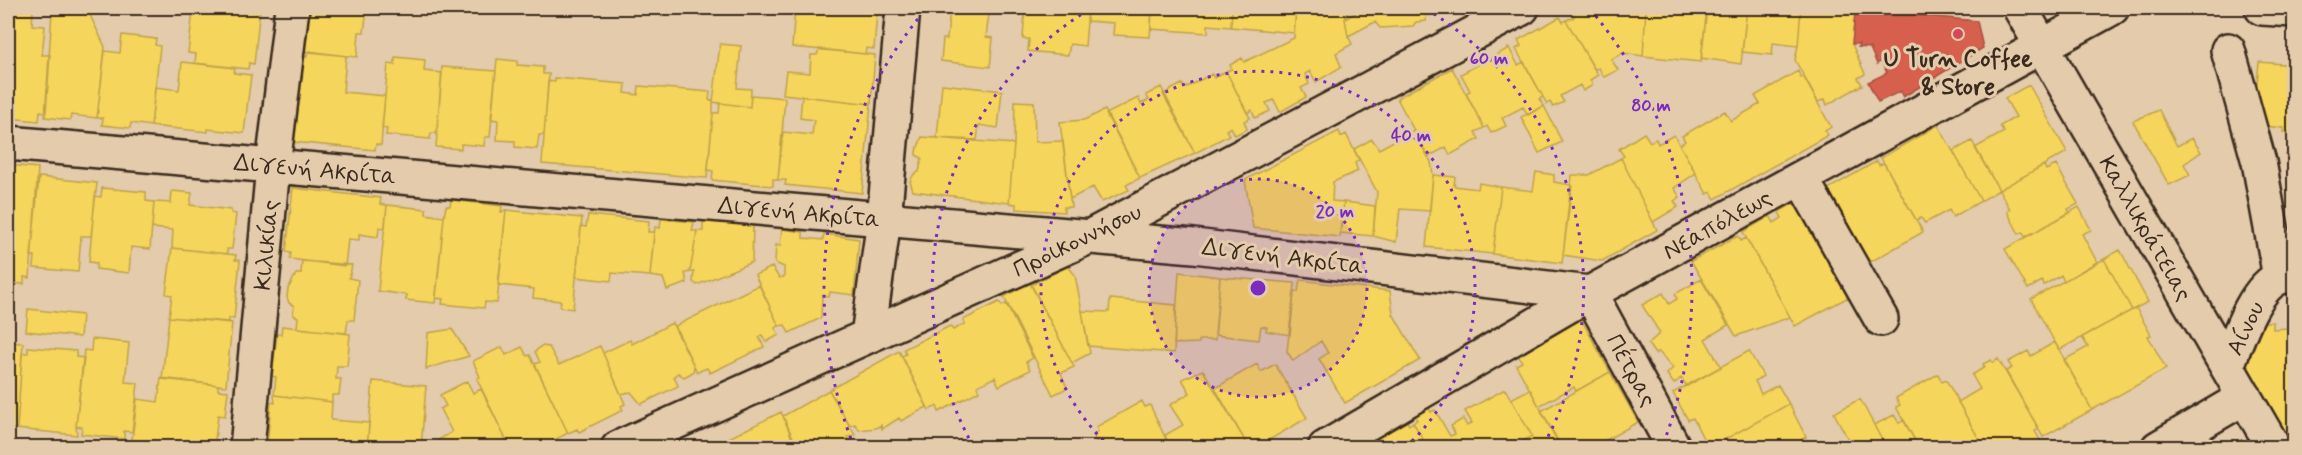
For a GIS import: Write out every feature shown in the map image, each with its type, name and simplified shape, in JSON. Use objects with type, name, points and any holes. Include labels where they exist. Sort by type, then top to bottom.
[{"type":"street","name":"Κιλικίας","points":[[247,447],[273,166],[292,8]]},
{"type":"street","points":[[868,336],[884,219],[903,8]]},
{"type":"street","name":"Προικοννήσου","points":[[618,447],[1089,237],[1522,8]]},
{"type":"street","name":"Καλλικράτειας","points":[[2020,8],[2274,447]]},
{"type":"street","name":"Νεαπόλεως","points":[[1339,444],[1590,293],[2112,8]]},
{"type":"street","points":[[2262,8],[2295,10]]},
{"type":"street","points":[[2228,50],[2287,276]]},
{"type":"street","name":"Διγενή Ακρίτα","points":[[8,142],[1194,246],[1590,293]]},
{"type":"street","points":[[1801,178],[1881,319]]},
{"type":"street","name":"Αίνου","points":[[2227,366],[2253,305],[2266,288],[2287,276]]},
{"type":"street","name":"Πέτρας","points":[[1590,293],[1674,447]]},
{"type":"street","points":[[2158,447],[2245,397]]},
{"type":"building: Homes","points":[[8,8],[33,10],[32,25],[45,26],[42,55],[50,55],[46,112],[40,111],[39,121],[8,118]]},
{"type":"building: Homes","points":[[199,8],[260,8],[254,64],[249,63],[248,69],[195,63],[196,54],[188,53],[193,12],[198,13]]},
{"type":"building: Homes","points":[[305,8],[367,8],[364,32],[359,32],[357,57],[300,51]]},
{"type":"building: Homes","points":[[795,8],[833,8],[877,12],[874,49],[866,48],[865,54],[792,47]]},
{"type":"building: Homes","points":[[1025,8],[1088,8],[1085,46],[1070,44],[1068,55],[1028,51],[1029,39],[1023,39]]},
{"type":"building: Homes","points":[[1088,8],[1152,8],[1150,37],[1113,35],[1114,23],[1087,21]]},
{"type":"building: Homes","points":[[1152,8],[1232,8],[1231,27],[1208,25],[1208,33],[1151,29]]},
{"type":"building: Homes","points":[[1232,8],[1296,8],[1294,33],[1231,27]]},
{"type":"building: Homes","points":[[1296,8],[1348,8],[1345,19],[1352,44],[1336,53],[1341,67],[1316,82],[1310,71],[1305,74],[1309,84],[1301,88],[1306,97],[1280,112],[1274,100],[1266,103],[1270,111],[1255,118],[1252,110],[1247,113],[1226,71],[1232,69],[1230,65],[1242,58],[1244,62],[1294,38]]},
{"type":"building: Homes","points":[[1359,8],[1427,8],[1426,21],[1416,22],[1413,26],[1380,28],[1375,22],[1348,36],[1345,19],[1359,11]]},
{"type":"building: Homes","points":[[1583,8],[1646,8],[1643,56],[1623,53],[1611,59],[1618,70],[1604,77],[1599,68],[1594,69],[1566,20],[1574,17],[1572,13]]},
{"type":"building: Homes","points":[[1646,8],[1707,8],[1701,62],[1643,56]]},
{"type":"building: Homes","points":[[1707,8],[1747,8],[1741,64],[1701,58]]},
{"type":"building: Homes","points":[[1747,8],[1801,8],[1798,46],[1773,43],[1772,55],[1742,52]]},
{"type":"building: Homes","points":[[1801,8],[1851,8],[1850,13],[1855,13],[1852,44],[1865,74],[1858,78],[1862,85],[1827,105],[1825,99],[1818,102],[1795,60]]},
{"type":"building: Homes","points":[[950,9],[989,13],[986,37],[993,38],[990,67],[941,61],[943,39],[947,39]]},
{"type":"building: Homes","points":[[52,12],[89,13],[105,47],[97,118],[71,115],[70,120],[45,117]]},
{"type":"building: Homes","points":[[1560,17],[1563,22],[1566,20],[1598,75],[1590,80],[1593,85],[1583,91],[1580,85],[1560,96],[1564,102],[1553,107],[1550,102],[1547,104],[1516,49],[1521,46],[1518,40]]},
{"type":"building: Homes","points":[[122,35],[156,39],[155,45],[160,46],[151,126],[131,123],[130,128],[102,125],[103,118],[97,118],[105,51],[120,53]]},
{"type":"building: Homes","points":[[720,44],[741,46],[737,88],[751,89],[750,107],[713,102]]},
{"type":"building: Homes","points":[[1509,48],[1518,65],[1524,62],[1543,97],[1539,99],[1544,106],[1528,115],[1523,107],[1502,118],[1506,126],[1491,133],[1487,126],[1484,128],[1466,93],[1470,91],[1461,74]]},
{"type":"building: Homes","points":[[819,49],[875,55],[871,104],[783,94],[786,71],[810,73],[811,55],[817,55]]},
{"type":"building: Homes","points":[[308,51],[346,56],[343,92],[385,96],[381,145],[376,144],[375,150],[293,142],[300,57],[307,57]]},
{"type":"building: Homes","points":[[395,57],[425,60],[424,71],[442,73],[437,133],[431,133],[430,139],[386,135],[387,129],[382,128],[388,64],[395,65]]},
{"type":"building: Homes","points":[[497,59],[517,61],[517,65],[543,67],[543,74],[549,74],[544,135],[539,135],[537,149],[515,147],[515,141],[497,140],[498,120],[491,119]]},
{"type":"building: Homes","points":[[182,62],[235,68],[234,73],[251,75],[244,133],[151,126],[155,87],[179,90]]},
{"type":"building: Homes","points":[[2259,62],[2294,65],[2294,133],[2283,132],[2283,128],[2253,125]]},
{"type":"building: Homes","points":[[442,67],[496,71],[490,137],[485,137],[484,146],[461,144],[461,149],[436,147]]},
{"type":"building: Homes","points":[[1452,68],[1484,128],[1475,132],[1479,139],[1450,155],[1446,147],[1428,157],[1397,98]]},
{"type":"building: Homes","points":[[1226,71],[1250,118],[1244,121],[1247,129],[1235,135],[1231,127],[1226,130],[1229,135],[1195,153],[1163,94],[1182,84],[1185,88],[1212,74],[1214,78]]},
{"type":"building: Homes","points":[[1798,71],[1831,127],[1825,131],[1828,135],[1715,199],[1711,192],[1707,194],[1680,145],[1685,141],[1682,136],[1725,111],[1731,121],[1760,104],[1755,96]]},
{"type":"building: Homes","points":[[555,78],[626,84],[625,93],[638,95],[639,86],[710,92],[709,100],[713,102],[713,113],[707,178],[542,164],[548,81],[555,82]]},
{"type":"building: Homes","points":[[942,84],[1002,91],[998,128],[979,125],[977,140],[937,138]]},
{"type":"building: Homes","points":[[2029,85],[2067,152],[1999,190],[1975,148],[2004,132],[2000,126],[2016,117],[2005,98]]},
{"type":"building: Homes","points":[[1161,87],[1195,153],[1140,178],[1106,114],[1138,98],[1141,104],[1149,100],[1146,95]]},
{"type":"building: Homes","points":[[751,95],[785,98],[778,180],[773,179],[773,186],[712,180],[713,171],[708,170],[713,113],[719,113],[720,103],[750,107]]},
{"type":"building: Homes","points":[[802,96],[871,104],[862,193],[785,185],[786,180],[778,180],[783,132],[812,135],[814,120],[800,118]]},
{"type":"building: Homes","points":[[1015,101],[1034,102],[1035,142],[1063,141],[1071,207],[1064,207],[1064,212],[1016,209],[1016,204],[1009,203]]},
{"type":"building: Homes","points":[[1544,106],[1562,142],[1539,153],[1521,117]]},
{"type":"building: Homes","points":[[1105,110],[1140,178],[1126,185],[1129,190],[1102,202],[1093,187],[1070,199],[1060,122],[1084,120]]},
{"type":"building: Homes","points":[[2159,110],[2177,146],[2192,138],[2201,152],[2184,164],[2190,175],[2169,185],[2133,121]]},
{"type":"building: Homes","points":[[1938,125],[1981,201],[1953,217],[1949,210],[1925,223],[1921,218],[1916,220],[1881,158]]},
{"type":"building: Homes","points":[[1414,130],[1431,162],[1433,175],[1430,211],[1400,209],[1396,242],[1373,236],[1377,192],[1354,149],[1372,139],[1379,149]]},
{"type":"building: Homes","points":[[1339,131],[1341,137],[1346,134],[1359,160],[1355,163],[1358,171],[1333,182],[1332,201],[1344,202],[1340,237],[1253,228],[1245,180]]},
{"type":"building: Homes","points":[[1644,133],[1650,142],[1656,139],[1658,144],[1674,135],[1696,173],[1674,188],[1680,197],[1674,201],[1678,207],[1653,222],[1621,158],[1624,156],[1619,149]]},
{"type":"building: Homes","points":[[922,137],[1014,144],[1009,203],[913,191],[910,181],[914,174],[919,172],[922,158],[916,155],[916,152]]},
{"type":"building: Homes","points":[[1972,141],[1999,190],[1981,201],[1953,151]]},
{"type":"building: Homes","points":[[2294,152],[2294,173],[2286,155]]},
{"type":"building: Homes","points":[[1621,158],[1657,230],[1602,261],[1563,255],[1572,175],[1589,175]]},
{"type":"building: Homes","points":[[1877,161],[1879,165],[1884,163],[1923,232],[1865,265],[1827,196],[1831,194],[1828,189]]},
{"type":"building: Homes","points":[[8,165],[38,168],[30,278],[24,277],[24,284],[8,283]]},
{"type":"building: Homes","points":[[2044,165],[2046,170],[2056,165],[2078,204],[2068,209],[2070,213],[2025,237],[2023,232],[2019,234],[2007,211],[2010,209],[1999,190]]},
{"type":"building: Homes","points":[[1536,172],[1554,175],[1554,182],[1572,185],[1562,263],[1493,254],[1501,187],[1533,191]]},
{"type":"building: Homes","points":[[1433,175],[1455,177],[1454,186],[1478,189],[1479,183],[1501,187],[1493,254],[1426,247]]},
{"type":"building: Homes","points":[[39,177],[97,183],[91,236],[81,236],[78,272],[34,268],[35,256],[31,256]]},
{"type":"building: Homes","points":[[102,188],[146,192],[146,201],[154,202],[150,249],[131,247],[129,273],[96,269],[97,263],[89,262],[95,196],[101,197]]},
{"type":"building: Homes","points":[[293,188],[381,198],[380,204],[387,205],[385,228],[379,227],[378,237],[359,234],[359,240],[348,239],[345,266],[290,259],[291,253],[286,252]]},
{"type":"building: Homes","points":[[172,191],[192,193],[190,205],[231,210],[231,213],[236,214],[232,249],[227,249],[227,254],[172,248],[173,230],[152,228],[154,202],[171,203]]},
{"type":"building: Homes","points":[[451,200],[502,206],[501,212],[506,210],[497,303],[485,302],[484,308],[442,304],[443,299],[436,298],[444,217],[446,206],[450,206]]},
{"type":"building: Homes","points":[[1797,201],[1856,293],[1795,326],[1743,232],[1770,216],[1774,223],[1782,218],[1779,212]]},
{"type":"building: Homes","points":[[1344,202],[1375,206],[1373,236],[1340,233]]},
{"type":"building: Homes","points":[[387,205],[426,209],[426,214],[444,217],[435,303],[406,300],[407,295],[378,291]]},
{"type":"building: Homes","points":[[2079,207],[2091,230],[2082,234],[2097,262],[2064,281],[2061,275],[2044,285],[2042,281],[2028,289],[2005,249]]},
{"type":"building: Homes","points":[[506,210],[582,218],[573,309],[560,307],[561,301],[533,298],[534,289],[498,285]]},
{"type":"building: Homes","points":[[588,215],[649,221],[648,232],[654,232],[650,276],[612,273],[611,281],[576,277],[581,226],[586,227]]},
{"type":"building: Homes","points":[[661,219],[694,222],[692,231],[697,231],[690,272],[685,273],[687,283],[667,290],[663,278],[650,276],[655,227],[660,228]]},
{"type":"building: Homes","points":[[703,221],[753,225],[752,262],[697,285],[693,282],[694,272],[690,272],[697,231],[703,231]]},
{"type":"building: Homes","points":[[782,229],[803,232],[803,238],[823,240],[824,234],[859,239],[854,295],[830,292],[829,297],[822,295],[821,318],[789,333],[785,325],[779,326],[755,275],[772,267],[779,278],[784,277],[784,267],[775,263],[776,245],[780,246]]},
{"type":"building: Homes","points":[[1738,236],[1741,241],[1746,238],[1790,317],[1736,336],[1691,261]]},
{"type":"building: Homes","points":[[172,248],[236,255],[235,260],[240,260],[234,319],[229,318],[229,322],[169,317],[172,295],[166,294]]},
{"type":"building: Homes","points":[[2120,250],[2148,302],[2132,310],[2104,259]]},
{"type":"building: Homes","points":[[2104,259],[2132,310],[2059,350],[2031,299]]},
{"type":"building: Homes","points":[[302,261],[352,265],[349,278],[358,280],[354,320],[348,320],[346,333],[297,328],[298,317],[293,315],[294,306],[289,303],[287,297],[288,289],[296,274],[301,274]]},
{"type":"building: Homes","points":[[1068,266],[1075,275],[1090,353],[1072,363],[1031,285]]},
{"type":"building: Homes","points":[[1179,272],[1220,277],[1215,340],[1174,344]]},
{"type":"building: Homes","points":[[1220,277],[1295,283],[1290,335],[1266,331],[1267,327],[1261,326],[1259,340],[1215,335]]},
{"type":"building: Homes","points":[[1701,279],[1728,325],[1705,339],[1721,367],[1687,386],[1681,378],[1674,384],[1667,374],[1673,368],[1658,351],[1655,354],[1648,344],[1660,333],[1642,305],[1663,293],[1669,304],[1677,299],[1675,294]]},
{"type":"building: Homes","points":[[1300,280],[1390,291],[1393,314],[1420,360],[1345,403],[1319,359],[1328,353],[1321,341],[1293,361],[1287,351],[1294,292],[1298,292]]},
{"type":"building: Homes","points":[[1030,282],[1074,367],[1061,373],[1067,388],[1053,395],[1004,297]]},
{"type":"building: Homes","points":[[759,285],[779,326],[775,328],[779,335],[766,342],[762,335],[759,337],[764,347],[710,373],[707,368],[697,372],[675,326]]},
{"type":"building: Homes","points":[[1110,299],[1176,305],[1174,353],[1088,346],[1082,311],[1109,312]]},
{"type":"building: Homes","points":[[999,302],[1002,306],[1006,304],[1033,358],[1026,362],[1030,370],[999,386],[995,377],[977,386],[979,391],[939,412],[937,406],[929,410],[902,356],[906,354],[904,349],[950,326],[953,330],[965,324],[963,320]]},
{"type":"building: Homes","points":[[2136,308],[2166,369],[2092,410],[2064,360],[2088,347],[2082,337]]},
{"type":"building: Homes","points":[[28,309],[82,315],[80,337],[26,331]]},
{"type":"building: Homes","points":[[169,317],[232,323],[226,386],[162,379]]},
{"type":"building: Homes","points":[[1580,317],[1610,372],[1576,391],[1574,387],[1539,406],[1516,365],[1522,362],[1516,352]]},
{"type":"building: Homes","points":[[2294,320],[2294,448],[2246,368],[2264,322],[2273,322],[2273,329],[2288,328],[2287,321]]},
{"type":"building: Homes","points":[[672,323],[694,366],[693,372],[684,377],[678,373],[674,376],[678,386],[641,404],[631,392],[621,394],[603,353],[630,340],[632,344]]},
{"type":"building: Homes","points":[[282,326],[350,334],[347,366],[337,366],[336,379],[341,379],[339,395],[332,395],[332,402],[274,395],[276,377],[272,376],[277,334],[281,334]]},
{"type":"building: Homes","points":[[452,329],[469,356],[426,369],[428,333]]},
{"type":"building: Homes","points":[[92,339],[129,343],[125,382],[138,383],[132,432],[124,431],[124,439],[81,434],[82,427],[76,426],[84,350],[91,351]]},
{"type":"building: Homes","points":[[8,342],[23,343],[17,429],[8,429]]},
{"type":"building: Homes","points":[[2055,342],[2092,410],[2043,437],[2006,371],[2012,368],[2008,362],[2028,351],[2031,356]]},
{"type":"building: Homes","points":[[541,346],[549,347],[559,365],[600,346],[625,404],[621,406],[623,410],[579,432],[577,429],[568,433],[535,364],[540,362],[535,352]]},
{"type":"building: Homes","points":[[28,347],[76,351],[76,357],[84,358],[76,426],[77,435],[17,429],[22,353],[28,353]]},
{"type":"building: Homes","points":[[502,347],[506,355],[522,347],[527,356],[530,355],[568,433],[539,448],[510,448],[477,379],[480,377],[473,361]]},
{"type":"building: Homes","points":[[899,351],[927,407],[901,421],[899,418],[882,429],[881,425],[876,428],[859,430],[855,424],[850,426],[829,390]]},
{"type":"building: Homes","points":[[1749,351],[1763,376],[1755,381],[1761,394],[1778,385],[1789,404],[1713,446],[1710,442],[1706,444],[1693,418],[1688,420],[1673,393]]},
{"type":"building: Homes","points":[[1998,359],[2039,429],[2035,431],[2041,442],[2032,448],[1984,448],[1958,402],[1980,389],[1972,375],[1985,367],[1983,364],[1991,360],[1993,363]]},
{"type":"building: Homes","points":[[1257,364],[1261,372],[1275,364],[1307,418],[1255,448],[1253,443],[1248,446],[1215,388]]},
{"type":"building: Homes","points":[[1203,370],[1248,446],[1246,448],[1170,448],[1165,435],[1183,425],[1170,405],[1190,393],[1182,379]]},
{"type":"building: Homes","points":[[1610,372],[1638,422],[1592,448],[1561,448],[1541,411]]},
{"type":"building: Homes","points":[[1938,374],[1942,382],[1946,380],[1984,448],[1919,448],[1896,407],[1900,405],[1896,398]]},
{"type":"building: Homes","points":[[161,378],[218,385],[218,390],[228,391],[225,416],[218,415],[214,448],[142,448],[143,441],[132,440],[137,399],[158,402]]},
{"type":"building: Homes","points":[[373,381],[426,386],[421,448],[367,448]]},
{"type":"building: Homes","points":[[467,381],[473,393],[481,389],[510,448],[440,448],[437,441],[452,432],[440,409],[446,406],[440,395]]},
{"type":"building: Homes","points":[[1505,389],[1532,436],[1523,441],[1526,448],[1428,448],[1413,422],[1417,420],[1414,415],[1428,407],[1431,412],[1435,410],[1450,436],[1455,434],[1451,426],[1463,419],[1467,426],[1472,423],[1465,411]]},
{"type":"building: Homes","points":[[1530,389],[1559,443],[1554,446],[1555,448],[1526,448],[1523,441],[1532,436],[1511,399]]},
{"type":"building: Homes","points":[[829,390],[855,435],[848,437],[852,446],[796,448],[783,416]]},
{"type":"building: Homes","points":[[274,395],[332,402],[331,420],[369,423],[367,448],[267,448],[271,402],[275,403]]},
{"type":"building: Homes","points":[[1860,399],[1886,448],[1853,448],[1834,413]]},
{"type":"building: Homes","points":[[1142,401],[1145,407],[1150,405],[1170,448],[1100,448],[1093,435],[1098,431],[1096,427]]},
{"type":"building: Homes","points":[[1789,404],[1806,437],[1787,448],[1714,448],[1713,446]]},
{"type":"building: Homes","points":[[781,412],[794,440],[777,448],[709,448]]},
{"type":"building: Homes","points":[[1894,415],[1899,423],[1904,420],[1919,448],[1886,448],[1874,425]]},
{"type":"building: Homes","points":[[1404,417],[1409,425],[1413,422],[1424,441],[1419,444],[1421,448],[1356,448]]},
{"type":"building: Homes","points":[[1008,441],[1039,448],[1008,448]]},
{"type":"building: Shops","points":[[934,8],[970,8],[969,11]]},
{"type":"building: Shops","points":[[1875,11],[1977,21],[1983,48],[1903,97],[1901,91],[1878,102],[1868,82],[1887,73],[1881,61],[1877,64],[1870,48],[1852,44],[1855,13],[1875,14]]},
{"type":"place","name":"U Turn Coffee & Store","points":[[1958,34]]}]
